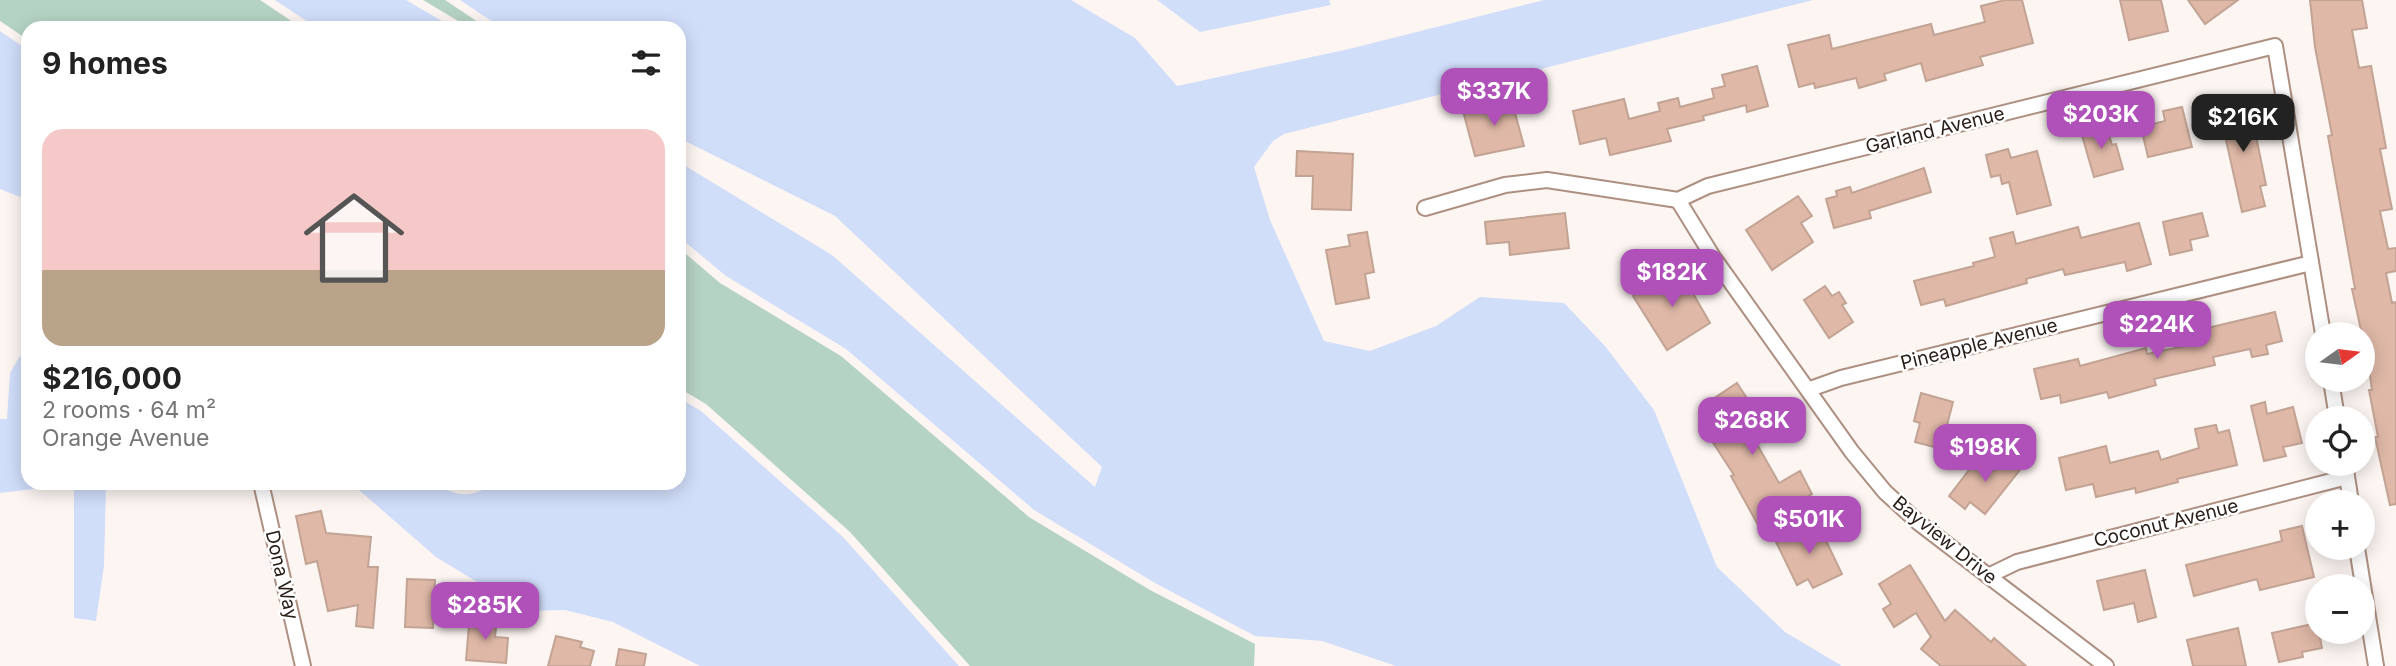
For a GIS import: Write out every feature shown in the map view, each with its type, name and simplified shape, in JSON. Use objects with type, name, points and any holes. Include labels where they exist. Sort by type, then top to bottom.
[{"type":"street","name":"Garland Avenue","points":[[1678,200],[1708,186],[2275,46],[2311,263]]},
{"type":"street","points":[[1425,208],[1505,185],[1548,180],[1678,200],[1713,257],[1810,389]]},
{"type":"street","points":[[2311,263],[2321,322]]},
{"type":"street","name":"Pineapple Avenue","points":[[1810,389],[1854,375],[2311,263]]},
{"type":"street","name":"Bayview Drive","points":[[1810,389],[1852,452],[1885,492],[1919,523],[2106,666]]},
{"type":"street","name":"Coconut Avenue","points":[[1989,576],[2017,562],[2325,476]]},
{"type":"street","name":"Dona Way","points":[[263,490],[303,666]]},
{"type":"street","points":[[2359,560],[2376,666]]},
{"type":"street","points":[[2075,643],[2084,653],[2087,666]]},
{"type":"green space","points":[[0,0],[260,0],[292,21],[21,21],[21,35],[0,21]]},
{"type":"green space","points":[[423,0],[445,0],[476,21],[458,21]]},
{"type":"green space","points":[[686,254],[720,283],[841,356],[1029,517],[1150,590],[1255,644],[1254,666],[970,666],[850,532],[706,404],[686,392]]},
{"type":"water","points":[[275,0],[406,0],[442,21],[306,21]]},
{"type":"water","points":[[460,0],[1071,0],[1135,38],[1177,86],[1349,49],[1544,0],[1813,0],[1284,134],[1273,141],[1254,167],[1270,220],[1324,341],[1370,351],[1436,326],[1480,297],[1564,303],[1605,346],[1654,410],[1717,567],[1785,632],[1842,666],[1396,666],[1322,641],[1255,636],[1155,583],[1034,510],[846,349],[726,276],[686,243],[686,166],[832,255],[1095,487],[1102,467],[835,216],[686,142],[686,21],[492,21]]},
{"type":"water","points":[[1157,0],[1329,0],[1331,5],[1200,32]]},
{"type":"water","points":[[0,31],[21,45],[21,197],[0,189]]},
{"type":"water","points":[[21,356],[21,490],[25,490],[0,493],[0,419],[7,419],[10,373]]},
{"type":"water","points":[[686,402],[701,411],[843,537],[959,666],[700,666],[613,622],[565,610],[525,611],[436,557],[359,490],[448,490],[464,494],[686,490]]},
{"type":"water","points":[[74,490],[106,490],[104,566],[96,621],[74,618]]},
{"type":"building","points":[[2005,0],[2022,0],[2033,43],[1980,57],[1983,65],[1926,81],[1921,63],[1884,74],[1886,80],[1859,88],[1856,78],[1815,88],[1814,83],[1799,87],[1788,45],[1829,35],[1832,49],[1931,24],[1934,35],[1985,22],[1981,6]]},
{"type":"building","points":[[2120,0],[2161,0],[2168,31],[2129,40]]},
{"type":"building","points":[[2188,0],[2238,0],[2205,24]]},
{"type":"building","points":[[2310,0],[2362,0],[2367,28],[2352,30],[2359,68],[2371,66],[2386,148],[2380,149],[2392,209],[2380,211],[2388,249],[2396,248],[2396,271],[2386,273],[2392,303],[2396,302],[2396,504],[2390,505],[2375,437],[2378,437],[2375,406],[2372,406],[2369,392],[2375,392],[2375,322],[2359,322],[2352,289],[2355,289],[2328,136],[2332,135],[2315,47]]},
{"type":"building","points":[[1757,66],[1768,106],[1747,112],[1746,105],[1703,116],[1704,120],[1667,129],[1671,141],[1610,155],[1606,138],[1580,144],[1573,111],[1624,99],[1629,119],[1660,111],[1658,103],[1678,98],[1680,107],[1714,98],[1712,89],[1725,86],[1722,75]]},
{"type":"building","points":[[1511,98],[1524,146],[1475,156],[1463,111]]},
{"type":"building","points":[[2249,102],[2266,185],[2260,186],[2265,206],[2242,212],[2222,122],[2215,123],[2212,110]]},
{"type":"building","points":[[2182,107],[2192,147],[2148,157],[2141,127],[2165,121],[2163,111]]},
{"type":"building","points":[[2106,125],[2112,145],[2116,144],[2123,169],[2094,177],[2081,132]]},
{"type":"building","points":[[2008,149],[2011,158],[2037,151],[2051,205],[2017,214],[2009,182],[2002,184],[2000,175],[1991,177],[1986,155]]},
{"type":"building","points":[[1297,151],[1353,154],[1351,210],[1312,209],[1313,176],[1296,176]]},
{"type":"building","points":[[1924,168],[1931,192],[1869,211],[1871,218],[1834,228],[1826,199],[1837,196],[1836,191],[1850,187],[1852,193]]},
{"type":"building","points":[[1798,196],[1812,216],[1801,223],[1813,242],[1772,270],[1746,230]]},
{"type":"building","points":[[1565,213],[1569,248],[1510,255],[1509,242],[1487,244],[1485,222]]},
{"type":"building","points":[[2202,213],[2208,236],[2190,240],[2192,250],[2170,255],[2163,222]]},
{"type":"building","points":[[2139,223],[2151,264],[2127,271],[2125,262],[2065,275],[2063,269],[2026,279],[2027,283],[1946,306],[1944,299],[1921,305],[1914,281],[1974,266],[1973,263],[1995,257],[1990,238],[2013,232],[2016,244],[2078,227],[2081,238]]},
{"type":"building","points":[[1367,232],[1374,272],[1365,274],[1369,298],[1336,304],[1326,250],[1350,246],[1348,235]]},
{"type":"building","points":[[1679,269],[1710,323],[1667,350],[1633,296]]},
{"type":"building","points":[[1825,286],[1832,296],[1839,292],[1846,303],[1842,305],[1853,322],[1829,338],[1804,300]]},
{"type":"building","points":[[2275,312],[2282,341],[2266,345],[2268,354],[2252,357],[2250,349],[2213,357],[2215,365],[2154,379],[2156,385],[2109,398],[2107,392],[2061,403],[2060,395],[2041,399],[2034,369],[2078,359],[2080,366],[2146,348],[2147,354],[2185,346],[2182,334]]},
{"type":"building","points":[[1737,383],[1754,409],[1759,406],[1773,427],[1754,439],[1779,483],[1800,471],[1812,494],[1758,525],[1731,476],[1734,475],[1710,438],[1724,428],[1707,403]]},
{"type":"building","points":[[1921,393],[1953,402],[1947,425],[1952,426],[1946,450],[1915,442],[1920,423],[1914,421]]},
{"type":"building","points":[[2265,402],[2267,414],[2293,407],[2302,443],[2283,447],[2286,456],[2264,461],[2251,406]]},
{"type":"building","points":[[2216,425],[2218,433],[2229,430],[2237,465],[2177,479],[2178,482],[2136,493],[2135,488],[2096,497],[2093,484],[2066,490],[2059,458],[2106,446],[2110,463],[2158,451],[2161,460],[2199,448],[2195,429]]},
{"type":"building","points":[[2015,455],[2023,466],[1985,514],[1970,502],[1965,509],[1949,496],[1976,461],[1991,472]]},
{"type":"building","points":[[321,511],[326,533],[371,537],[368,567],[378,567],[373,628],[356,626],[358,605],[328,611],[317,561],[306,564],[296,516]]},
{"type":"building","points":[[1817,522],[1842,574],[1813,588],[1808,579],[1797,585],[1776,542]]},
{"type":"building","points":[[2302,526],[2305,560],[2310,560],[2313,574],[2305,574],[2305,579],[2260,590],[2257,579],[2194,596],[2186,565],[2282,541],[2280,531]]},
{"type":"building","points":[[1910,565],[1945,621],[1955,610],[1991,642],[1994,638],[2026,666],[1941,666],[1921,649],[1931,637],[1916,613],[1894,627],[1883,609],[1891,604],[1879,584]]},
{"type":"building","points":[[2145,570],[2156,617],[2138,622],[2134,603],[2104,610],[2097,581]]},
{"type":"building","points":[[407,579],[435,580],[433,628],[405,627]]},
{"type":"building","points":[[470,614],[485,615],[484,626],[496,628],[495,637],[508,638],[506,663],[466,660]]},
{"type":"building","points":[[2305,626],[2305,644],[2321,644],[2322,648],[2302,652],[2303,657],[2279,662],[2272,633]]},
{"type":"building","points":[[2238,628],[2246,666],[2193,666],[2187,640]]},
{"type":"building","points":[[556,636],[582,642],[580,647],[594,651],[590,666],[548,666]]},
{"type":"building","points":[[619,649],[646,654],[644,666],[616,666]]}]
